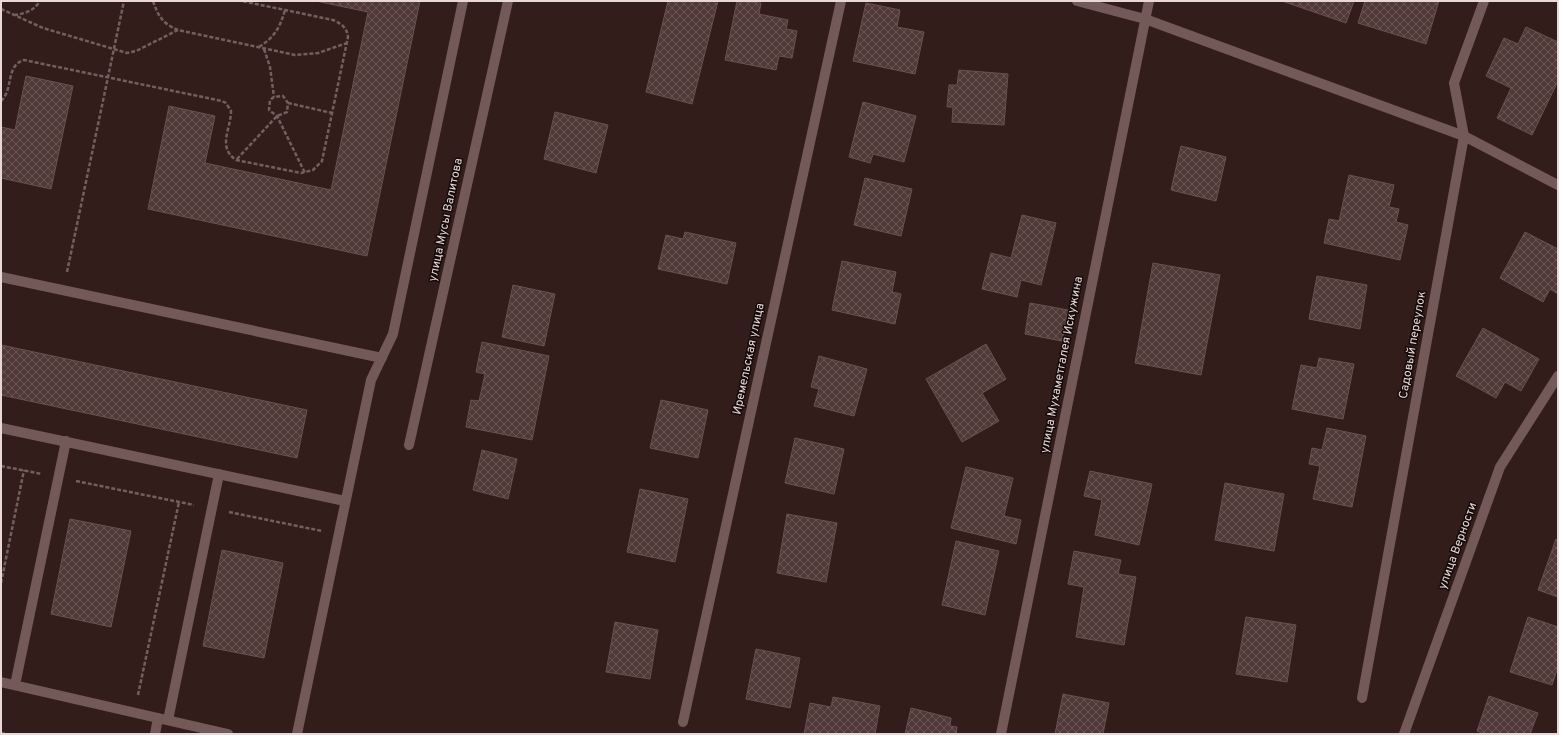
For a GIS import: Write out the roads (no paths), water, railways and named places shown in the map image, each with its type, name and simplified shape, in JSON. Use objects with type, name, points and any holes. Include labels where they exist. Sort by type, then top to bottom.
[{"type":"street","points":[[297,734],[371,380],[393,334],[463,1]]},
{"type":"street","name":"улица Мусы Валитова","points":[[410,445],[508,1]]},
{"type":"street","name":"Иремельская улица","points":[[683,722],[841,1]]},
{"type":"street","points":[[1077,1],[1145,19],[1464,136],[1558,185]]},
{"type":"street","name":"улица Мухаметгалея Искужина","points":[[1001,734],[1149,1]]},
{"type":"street","name":"Садовый переулок","points":[[1362,698],[1464,136],[1454,83],[1484,1]]},
{"type":"street","points":[[1,277],[382,358]]},
{"type":"street","name":"улица Верности","points":[[1404,734],[1500,467],[1558,376]]},
{"type":"street","points":[[1,428],[345,501]]},
{"type":"street","points":[[15,685],[66,441]]},
{"type":"street","points":[[155,734],[163,719],[219,474]]},
{"type":"street","points":[[1,682],[228,734]]}]
